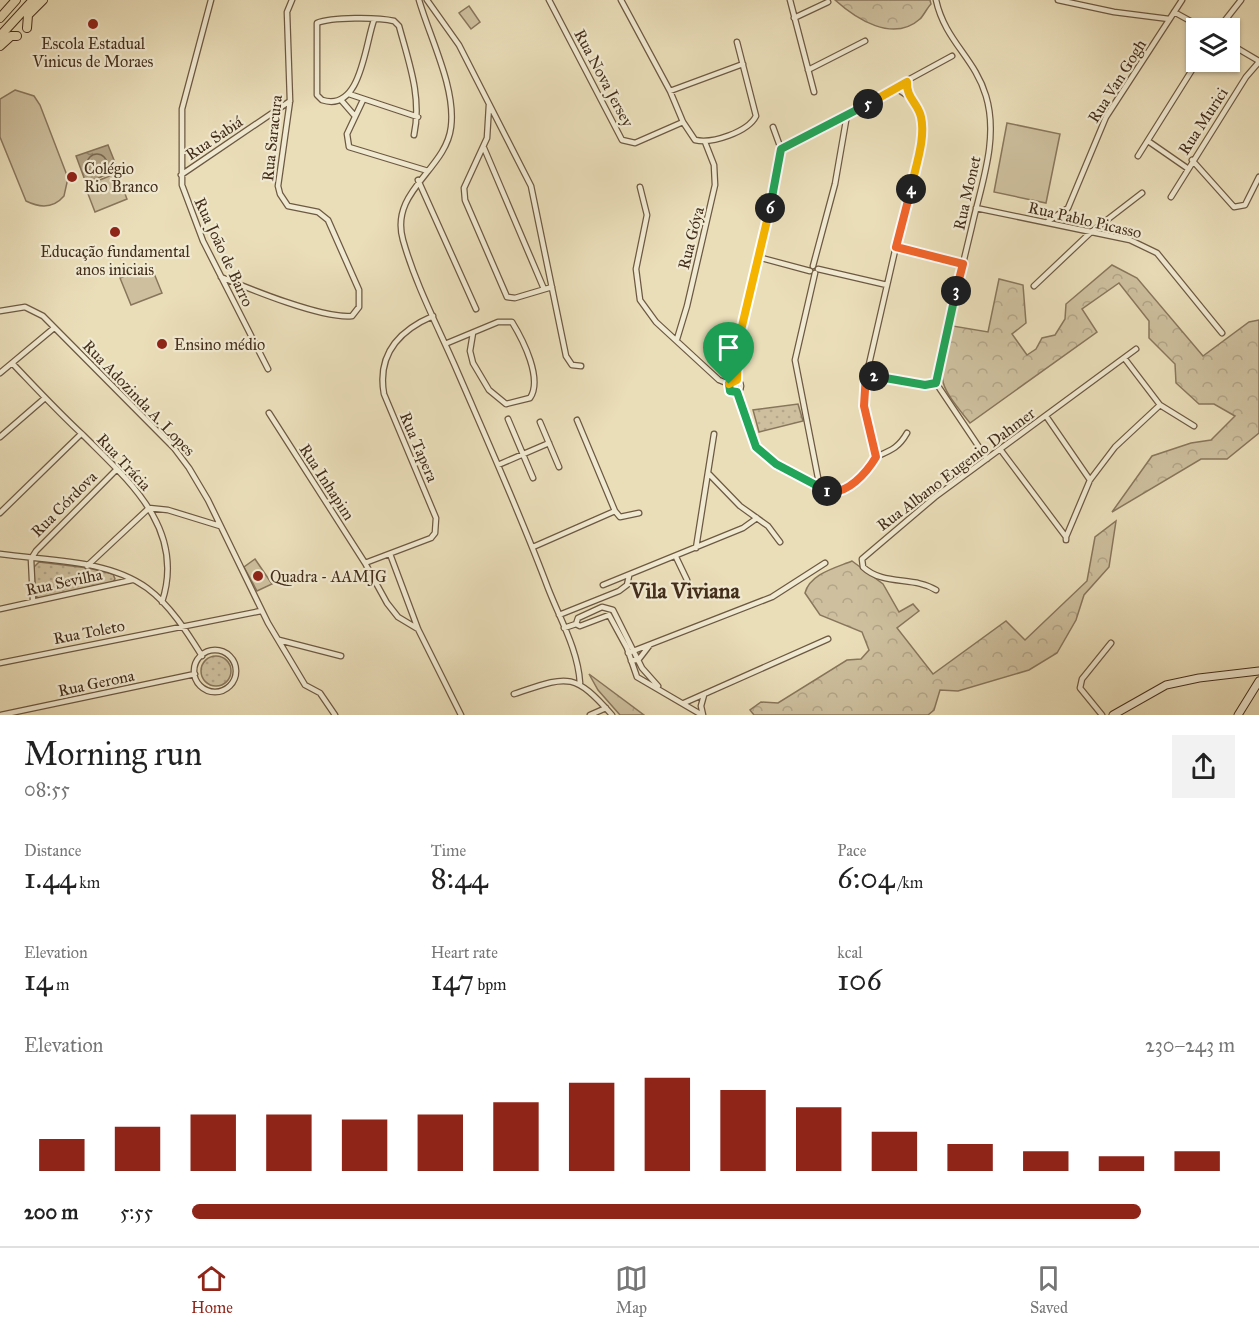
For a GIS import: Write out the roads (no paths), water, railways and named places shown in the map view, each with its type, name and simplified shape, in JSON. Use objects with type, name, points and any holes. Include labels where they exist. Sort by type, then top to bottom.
[{"type":"highway","points":[[0,18],[9,4],[16,0]]},
{"type":"highway","points":[[0,36],[33,0]]},
{"type":"highway","points":[[27,28],[28,15],[43,0]]},
{"type":"highway","points":[[0,46],[11,36],[17,36]]},
{"type":"street","name":"Rua João de Barro","points":[[211,0],[182,109],[181,175],[191,211],[221,277],[268,369]]},
{"type":"street","name":"Rua Saracura","points":[[221,277],[273,298],[333,314],[352,316],[359,307],[359,290],[328,220],[318,212],[288,206],[278,186],[290,101],[287,12],[292,0]]},
{"type":"street","points":[[419,0],[447,88],[452,125],[444,148],[411,190],[404,208],[402,238],[445,345],[533,547],[576,657],[580,683]]},
{"type":"street","points":[[427,0],[459,45],[531,186],[566,356],[572,365],[581,366]]},
{"type":"street","name":"Rua Nova Jersey","points":[[549,0],[622,140],[635,143],[683,122]]},
{"type":"street","points":[[621,0],[693,139],[705,142],[742,129],[754,121],[757,110],[737,42]]},
{"type":"street","points":[[790,0],[814,92]]},
{"type":"street","name":"Rua Monet","points":[[936,0],[942,23],[975,71],[990,112],[988,159],[936,383]]},
{"type":"street","points":[[1058,0],[1114,12],[1169,19]]},
{"type":"street","name":"Rua Van Gogh","points":[[1047,222],[1068,208],[1103,124],[1182,0]]},
{"type":"street","points":[[1227,18],[1241,0]]},
{"type":"street","points":[[794,18],[828,2]]},
{"type":"street","points":[[1174,12],[1186,19]]},
{"type":"street","points":[[374,20],[361,69],[349,94],[341,100],[325,101],[317,95],[317,23],[326,20],[374,20],[390,20],[399,26],[416,88],[418,117],[414,135]]},
{"type":"street","points":[[808,70],[865,41]]},
{"type":"street","points":[[1240,50],[1259,61]]},
{"type":"street","points":[[781,149],[952,56]]},
{"type":"street","name":"Rua Murici","points":[[1171,197],[1246,76],[1259,61]]},
{"type":"street","points":[[670,91],[743,64]]},
{"type":"street","points":[[1138,156],[1191,72]]},
{"type":"street","points":[[907,82],[908,96]]},
{"type":"street","points":[[876,457],[864,406],[866,374],[921,137],[919,111],[908,96],[896,88]]},
{"type":"street","points":[[349,94],[418,117]]},
{"type":"street","points":[[341,100],[354,115]]},
{"type":"street","points":[[363,100],[354,115],[347,138],[349,147],[428,171]]},
{"type":"street","name":"Rua Sabiá","points":[[181,175],[290,101]]},
{"type":"street","points":[[489,102],[489,124],[484,148],[464,188],[464,196],[507,297],[515,298],[552,287]]},
{"type":"street","points":[[820,488],[811,434],[795,368],[795,352],[847,115]]},
{"type":"street","points":[[837,120],[845,129]]},
{"type":"street","points":[[737,392],[741,386],[737,380],[738,343],[781,149],[773,127]]},
{"type":"street","points":[[1148,141],[1187,168]]},
{"type":"street","name":"Rua Góya","points":[[677,339],[686,312],[715,185],[714,165],[705,142]]},
{"type":"street","points":[[484,148],[544,289]]},
{"type":"street","points":[[1192,160],[1234,207],[1245,205],[1259,177]]},
{"type":"street","points":[[418,180],[476,309]]},
{"type":"street","points":[[640,188],[647,215],[636,269],[637,288],[648,312],[719,380],[729,384],[737,380]]},
{"type":"street","points":[[1034,286],[1090,233],[1142,193]]},
{"type":"street","name":"Rua Pablo Picasso","points":[[976,208],[1130,240],[1151,248],[1222,333]]},
{"type":"street","points":[[896,247],[963,264]]},
{"type":"street","points":[[758,257],[887,285]]},
{"type":"street","name":"Rua Adozinda A. Lopes","points":[[0,311],[25,307],[43,316],[174,448],[196,478],[261,611],[305,685],[321,693],[335,715]]},
{"type":"street","name":"Rua Tapera","points":[[365,563],[431,538],[437,527],[384,394],[381,378],[388,351],[399,336],[412,325],[433,316]]},
{"type":"street","points":[[445,345],[498,322],[512,322],[533,373],[535,387],[530,398],[506,404],[489,390],[470,358],[473,333]]},
{"type":"street","points":[[0,373],[54,328]]},
{"type":"street","name":"Rua Albano Eugenio Dahmer","points":[[936,590],[921,583],[877,576],[863,567],[862,559],[935,497],[1136,349]]},
{"type":"street","points":[[1125,359],[1160,405],[1194,426]]},
{"type":"street","name":"Rua Trácia","points":[[12,363],[117,468],[149,508],[162,535],[169,563],[168,581],[162,602]]},
{"type":"street","points":[[866,374],[925,385],[936,383],[987,459]]},
{"type":"street","points":[[729,384],[730,391],[737,392]]},
{"type":"street","points":[[737,392],[756,447],[776,464],[820,488],[836,493],[846,489],[876,457],[891,452],[907,433]]},
{"type":"street","points":[[0,437],[45,398]]},
{"type":"street","points":[[1000,449],[1066,538],[1090,480],[1115,447],[1160,405]]},
{"type":"street","name":"Rua Inhapim","points":[[269,413],[365,563],[392,610],[418,629]]},
{"type":"street","points":[[1046,416],[1090,480]]},
{"type":"street","points":[[508,419],[533,478]]},
{"type":"street","points":[[578,420],[615,511],[620,518],[639,513]]},
{"type":"street","points":[[540,422],[559,467]]},
{"type":"street","points":[[0,513],[81,434]]},
{"type":"street","points":[[696,548],[714,434]]},
{"type":"street","points":[[498,465],[549,443]]},
{"type":"street","name":"Rua Córdova","points":[[31,559],[41,545],[117,468]]},
{"type":"street","points":[[709,474],[740,506],[773,531],[780,542]]},
{"type":"street","points":[[87,566],[149,508],[168,510],[220,526]]},
{"type":"street","points":[[533,547],[615,511]]},
{"type":"street","points":[[603,585],[743,528],[757,518]]},
{"type":"street","points":[[0,554],[87,566],[133,580],[148,588],[162,602],[202,656]]},
{"type":"street","points":[[390,554],[418,629],[461,715]]},
{"type":"street","points":[[676,556],[687,580]]},
{"type":"street","points":[[31,559],[33,601]]},
{"type":"street","points":[[631,652],[772,597],[825,563]]},
{"type":"street","points":[[558,615],[624,588],[629,576]]},
{"type":"street","name":"Rua Sevilha","points":[[0,609],[133,580]]},
{"type":"street","points":[[576,624],[576,620],[581,617],[609,607],[613,610],[631,652],[631,661],[637,678],[660,688],[702,715]]},
{"type":"street","name":"Rua Toleto","points":[[0,663],[261,611]]},
{"type":"street","points":[[564,628],[585,624],[609,615],[631,652],[639,659],[647,675],[660,688]]},
{"type":"street","points":[[581,617],[585,624]]},
{"type":"street","points":[[684,703],[828,639]]},
{"type":"street","points":[[279,640],[341,656]]},
{"type":"street","points":[[1102,715],[1080,688],[1082,679],[1111,643]]},
{"type":"street","points":[[631,661],[639,659],[649,646]]},
{"type":"street","points":[[214,651],[227,654],[235,665],[235,679],[226,689],[213,692],[201,686],[195,674],[197,661],[214,651]]},
{"type":"street","points":[[1113,715],[1166,685],[1198,678],[1259,671]]},
{"type":"street","name":"Rua Gerona","points":[[1,715],[195,674]]},
{"type":"street","points":[[637,678],[647,675]]},
{"type":"street","points":[[514,693],[554,681],[570,680],[580,683],[612,715]]},
{"type":"street","points":[[1238,715],[1259,681]]},
{"type":"street","points":[[702,715],[701,706],[705,694]]},
{"type":"street","points":[[590,715],[606,708]]},
{"type":"water","points":[[108,145],[118,170],[86,183],[76,156]]},
{"type":"place","name":"Escola Estadual Vinicus de Moraes","points":[[93,24]]},
{"type":"place","name":"Colégio Rio Branco","points":[[72,177]]},
{"type":"place","name":"Educação fundamental anos iniciais","points":[[115,232]]},
{"type":"place","name":"Ensino médio","points":[[162,344]]},
{"type":"place","name":"Quadra - AAMJG","points":[[258,576]]},
{"type":"district","name":"Vila Viviana","points":[[685,590]]}]
